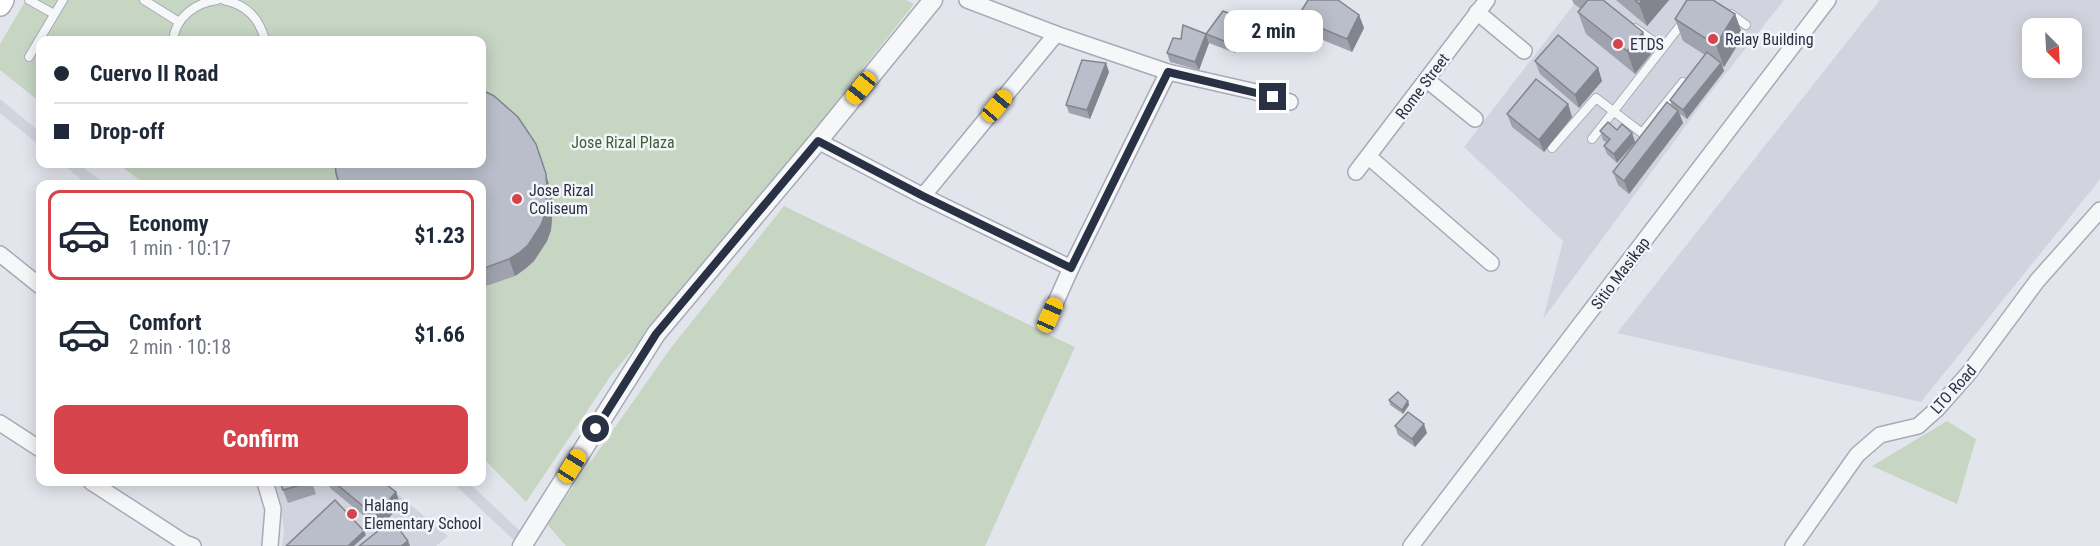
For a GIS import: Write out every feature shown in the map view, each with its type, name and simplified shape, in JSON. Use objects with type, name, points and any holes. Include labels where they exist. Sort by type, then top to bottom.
[{"type":"main road","points":[[0,5],[3,0]]},
{"type":"street","points":[[522,546],[656,334],[933,0]]},
{"type":"street","points":[[967,0],[1056,34],[1168,72],[1290,102]]},
{"type":"street","name":"Sitio Masikap","points":[[1411,546],[1828,0]]},
{"type":"street","points":[[1482,6],[1524,51]]},
{"type":"street","name":"Rome Street","points":[[1356,172],[1370,157],[1482,6]]},
{"type":"street","points":[[923,196],[1056,34]]},
{"type":"street","points":[[1050,315],[1168,72]]},
{"type":"street","points":[[1427,80],[1474,119]]},
{"type":"street","points":[[818,141],[923,196],[1071,268]]},
{"type":"street","points":[[1370,157],[1491,263]]},
{"type":"street","name":"LTO Road","points":[[1793,546],[1857,455],[1880,435],[1918,426],[1937,409],[1968,374],[2037,280],[2100,210]]},
{"type":"street","points":[[0,254],[36,283]]},
{"type":"street","points":[[0,423],[36,446]]},
{"type":"street","points":[[97,486],[193,546]]},
{"type":"street","points":[[266,486],[273,509],[270,546]]},
{"type":"lane","points":[[29,0],[54,15]]},
{"type":"lane","points":[[42,36],[63,0]]},
{"type":"lane","points":[[144,0],[179,22]]},
{"type":"lane","points":[[174,36],[179,22],[190,10],[204,2],[217,0]]},
{"type":"lane","points":[[224,0],[237,3],[251,11],[261,24],[264,36]]},
{"type":"lane","points":[[1720,6],[1746,25]]},
{"type":"lane","points":[[1592,139],[1688,16]]},
{"type":"lane","points":[[1624,20],[1663,48]]},
{"type":"lane","points":[[29,57],[36,45]]},
{"type":"lane","points":[[1552,148],[1596,98],[1642,133],[1683,82]]},
{"type":"shaded area","points":[[1577,0],[1784,0],[1701,105],[1543,319],[1563,241],[1464,147]]},
{"type":"shaded area","points":[[1880,0],[2100,0],[2100,179],[1921,402],[1617,333]]},
{"type":"shaded area","points":[[0,99],[36,129],[36,143],[0,113]]},
{"type":"shaded area","points":[[67,168],[84,168],[100,180],[82,180]]},
{"type":"shaded area","name":"Halang Elementary School","points":[[275,486],[388,486],[448,536],[436,546],[282,546],[284,530],[279,497]]},
{"type":"shaded area","points":[[456,486],[472,486],[536,546],[520,546]]},
{"type":"green space","name":"Jose Rizal Plaza","points":[[26,0],[906,0],[914,4],[725,242],[612,374],[526,502],[486,461],[486,180],[140,180],[123,168],[486,168],[486,36],[36,36],[36,99],[0,70],[0,44]]},
{"type":"green space","points":[[784,206],[1075,347],[985,546],[566,546],[547,524],[670,349]]},
{"type":"green space","points":[[1947,421],[1976,439],[1957,504],[1872,466]]},
{"type":"building","points":[[1308,0],[1338,0],[1359,15],[1347,39],[1297,18]]},
{"type":"building","points":[[1588,0],[1603,0],[1643,32],[1627,51],[1578,12]]},
{"type":"building","points":[[1687,0],[1713,0],[1735,14],[1716,45],[1675,19]]},
{"type":"building","points":[[1223,11],[1243,19],[1232,44],[1206,34]]},
{"type":"building","points":[[1183,25],[1206,34],[1195,62],[1167,53],[1173,38],[1181,39]]},
{"type":"building","points":[[1558,35],[1598,68],[1575,95],[1535,61]]},
{"type":"building","points":[[1707,52],[1721,63],[1683,110],[1670,100]]},
{"type":"building","points":[[1082,60],[1106,63],[1087,110],[1066,105]]},
{"type":"building","points":[[1536,79],[1568,104],[1539,140],[1507,114]]},
{"type":"building","name":"Jose Rizal Coliseum","points":[[486,92],[518,117],[536,144],[546,174],[545,214],[528,245],[509,259],[486,268],[486,180],[338,180],[335,168],[486,168]]},
{"type":"building","points":[[1667,102],[1678,111],[1624,181],[1613,172]]},
{"type":"building","points":[[1608,122],[1617,130],[1622,124],[1632,133],[1614,154],[1604,146],[1610,139],[1600,131]]},
{"type":"building","points":[[1398,392],[1408,401],[1402,410],[1389,400]]},
{"type":"building","points":[[1408,412],[1424,424],[1412,439],[1395,426]]},
{"type":"building","points":[[282,486],[297,486],[283,490]]},
{"type":"building","points":[[339,486],[388,486],[396,492],[375,516]]},
{"type":"building","points":[[335,500],[364,531],[348,546],[286,546]]},
{"type":"building","points":[[392,520],[408,541],[401,546],[359,546]]},
{"type":"place","name":"Relay Building","points":[[1713,39]]},
{"type":"place","name":"ETDS","points":[[1618,44]]},
{"type":"place","name":"Jose Rizal Coliseum","points":[[517,199]]},
{"type":"place","name":"Halang Elementary School","points":[[352,514]]},
{"type":"route","points":[[596,429],[656,334],[818,141],[923,196],[1071,268],[1168,72],[1273,97]]}]
